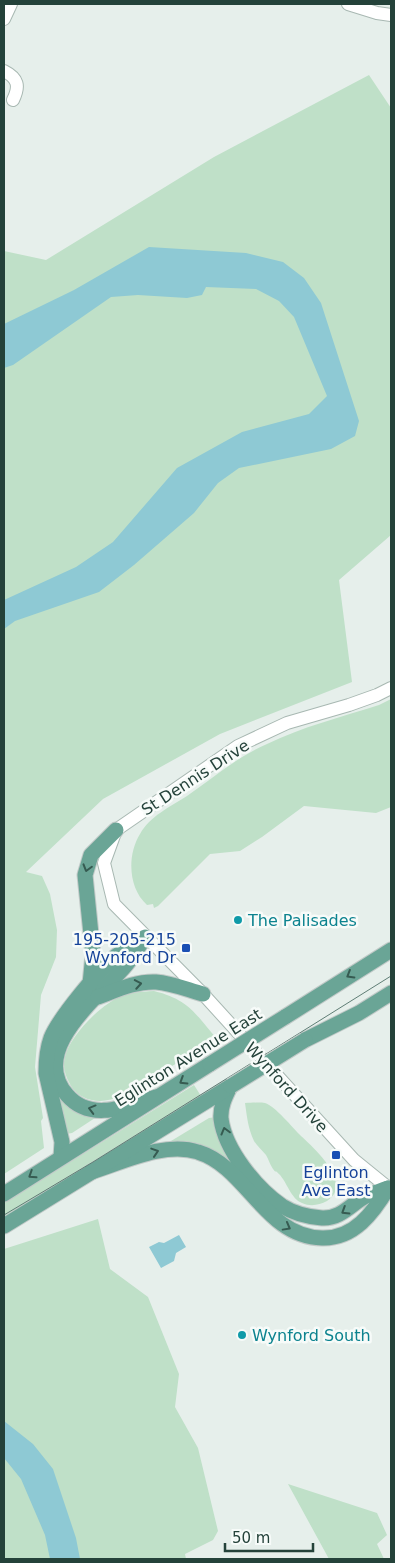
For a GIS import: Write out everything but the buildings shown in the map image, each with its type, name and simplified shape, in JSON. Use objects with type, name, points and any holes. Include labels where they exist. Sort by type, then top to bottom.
[{"type":"main road","points":[[90,984],[93,954],[85,876],[91,855],[116,830]]},
{"type":"main road","points":[[61,1157],[62,1142],[46,1073],[48,1046],[57,1027],[90,984],[116,956],[145,937]]},
{"type":"main road","points":[[145,937],[126,965],[92,999],[72,1025],[60,1047],[56,1075],[60,1086],[67,1096],[86,1108],[102,1112],[156,1097]]},
{"type":"main road","name":"Eglinton Avenue East","points":[[4,1194],[391,950]]},
{"type":"main road","points":[[92,999],[120,988],[157,982],[203,994]]},
{"type":"main road","points":[[4,1226],[305,1040],[359,1013],[391,993]]},
{"type":"main road","points":[[231,1086],[222,1103],[221,1118],[228,1143],[237,1160],[262,1188],[282,1206],[302,1215],[322,1218],[333,1217],[366,1196],[389,1189]]},
{"type":"main road","points":[[92,1172],[166,1148],[179,1148],[198,1152],[211,1157],[232,1174],[283,1225],[310,1238],[332,1239],[353,1230],[377,1206],[389,1189]]},
{"type":"street","points":[[4,19],[12,4]]},
{"type":"street","points":[[348,4],[391,16]]},
{"type":"street","points":[[4,71],[12,75],[17,84],[13,100]]},
{"type":"street","name":"St Dennis Drive","points":[[116,830],[238,746],[287,723],[349,705],[391,688]]},
{"type":"street","points":[[116,830],[104,863],[114,904],[145,937]]},
{"type":"street","name":"Wynford Drive","points":[[145,937],[203,994],[354,1160],[389,1189]]},
{"type":"green space","points":[[369,75],[391,108],[391,535],[339,580],[352,682],[220,734],[103,799],[26,872],[42,876],[50,894],[57,930],[56,957],[41,995],[35,1067],[43,1118],[41,1121],[44,1148],[4,1174],[4,251],[46,260],[214,157]]},
{"type":"green space","points":[[391,699],[391,807],[376,813],[304,806],[240,851],[210,854],[158,906],[154,908],[153,904],[147,905],[141,898],[133,881],[131,861],[140,834],[155,817],[235,761],[256,749],[294,732],[379,705]]},
{"type":"green space","points":[[154,991],[176,999],[191,1009],[218,1040],[138,1088],[119,1097],[100,1101],[88,1099],[80,1095],[69,1083],[64,1065],[65,1057],[73,1040],[86,1023],[102,1008],[117,998],[131,993]]},
{"type":"green space","points":[[194,1085],[201,1096],[4,1218],[4,1203]]},
{"type":"green space","points":[[55,1086],[95,1115],[95,1118],[72,1133],[66,1134]]},
{"type":"green space","points":[[245,1103],[265,1103],[274,1108],[322,1157],[334,1176],[336,1185],[334,1194],[327,1201],[309,1205],[295,1198],[282,1177],[273,1169],[266,1155],[254,1141],[249,1127]]},
{"type":"green space","points":[[216,1117],[238,1168],[170,1143],[209,1118]]},
{"type":"green space","points":[[98,1219],[110,1269],[148,1297],[179,1374],[175,1407],[198,1448],[218,1531],[213,1540],[185,1554],[186,1559],[4,1559],[4,1249]]},
{"type":"green space","points":[[288,1484],[377,1513],[387,1535],[377,1544],[384,1559],[329,1559]]},
{"type":"water","points":[[149,247],[246,253],[283,262],[304,278],[321,303],[359,421],[355,436],[331,449],[239,468],[218,483],[194,513],[134,565],[99,592],[15,621],[4,629],[4,600],[76,567],[113,542],[177,468],[242,432],[309,414],[327,396],[294,317],[279,301],[256,289],[206,287],[202,295],[187,298],[138,295],[111,297],[13,365],[4,368],[4,324],[74,290]]},
{"type":"water","points":[[179,1235],[186,1247],[176,1253],[174,1261],[161,1268],[149,1247],[159,1242],[164,1243]]},
{"type":"water","points":[[4,1421],[33,1444],[53,1469],[76,1538],[80,1559],[50,1559],[45,1535],[21,1479],[4,1458]]},
{"type":"tram line","points":[[4,1215],[93,1162],[391,976]]},
{"type":"place","name":"The Palisades","points":[[238,920]]},
{"type":"place","name":"195-205-215 Wynford Dr","points":[[186,948]]},
{"type":"place","name":"Eglinton Ave East","points":[[336,1155]]},
{"type":"place","name":"Wynford South","points":[[242,1335]]}]
